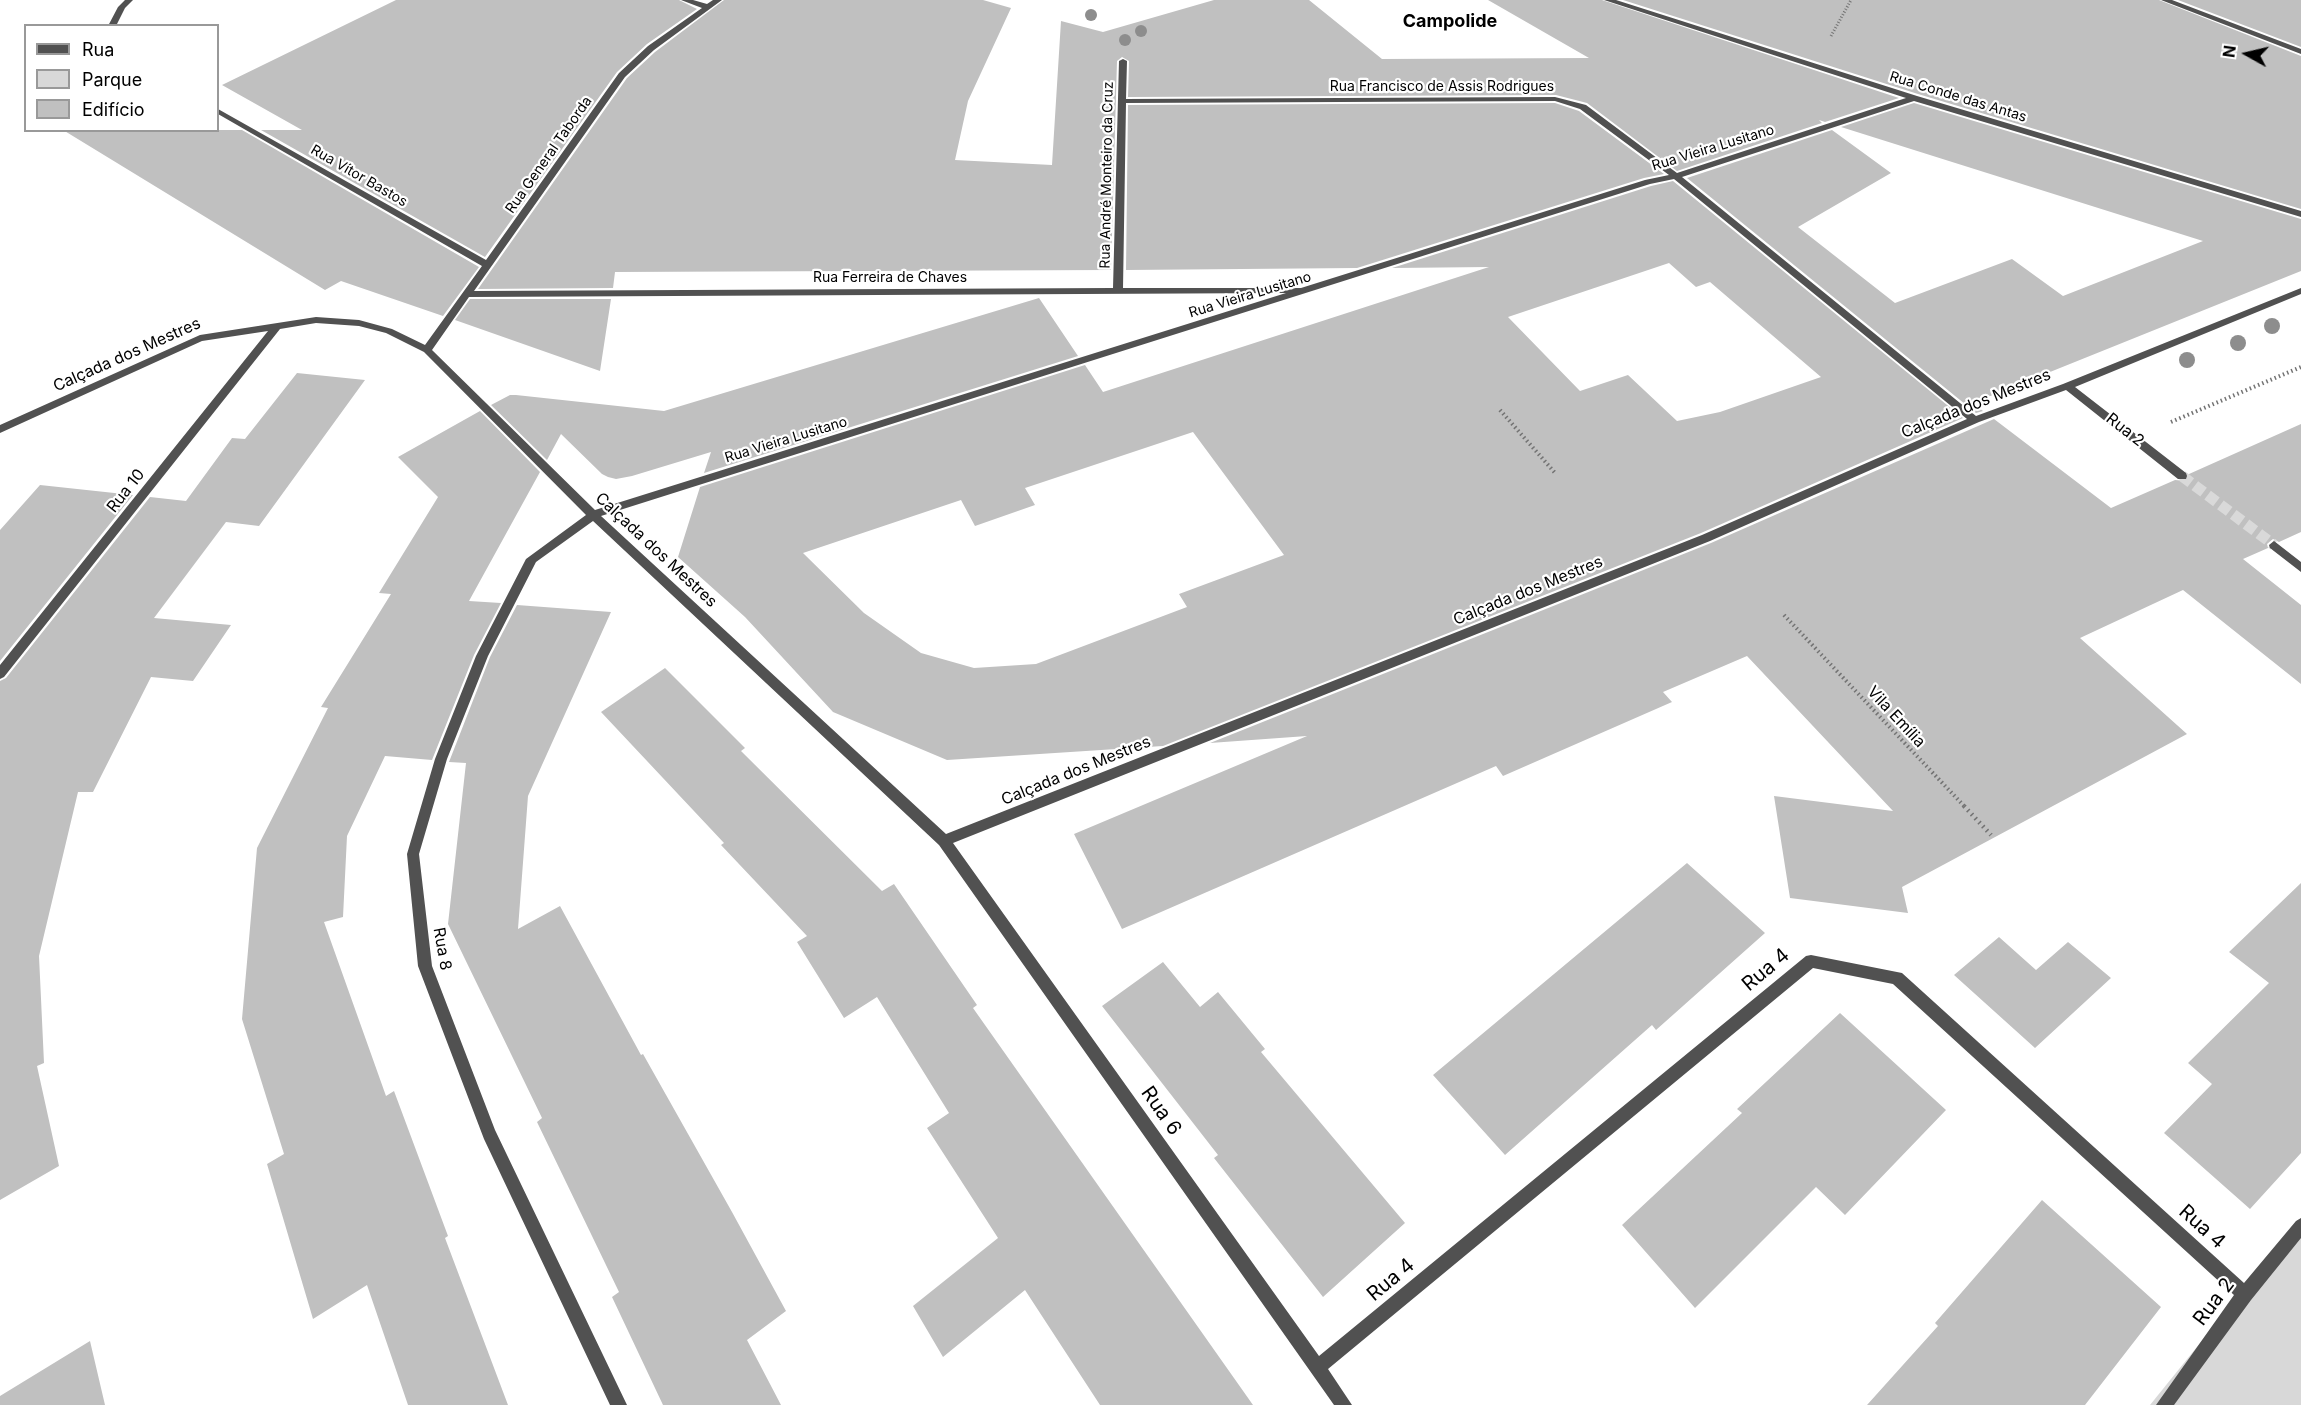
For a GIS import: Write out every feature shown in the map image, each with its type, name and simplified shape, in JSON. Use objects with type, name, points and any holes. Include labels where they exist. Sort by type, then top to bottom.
[{"type":"street","points":[[113,24],[122,7],[129,0]]},
{"type":"street","points":[[685,0],[708,7]]},
{"type":"street","name":"Rua General Taborda","points":[[427,350],[622,75],[651,48],[718,0]]},
{"type":"street","name":"Rua Conde das Antas","points":[[1608,0],[1914,98],[2301,214]]},
{"type":"street","points":[[2165,0],[2301,52]]},
{"type":"street","name":"Rua André Monteiro da Cruz","points":[[1118,291],[1123,61]]},
{"type":"street","name":"Rua Vieira Lusitano","points":[[593,515],[1312,290],[1648,182],[1676,176],[1914,98]]},
{"type":"street","name":"Rua Francisco de Assis Rodrigues","points":[[1122,101],[1555,99],[1583,107],[1676,176],[1975,420]]},
{"type":"street","name":"Rua Vítor Bastos","points":[[219,112],[487,265]]},
{"type":"street","name":"Rua Ferreira de Chaves","points":[[468,294],[1312,290]]},
{"type":"street","name":"Calçada dos Mestres","points":[[0,429],[200,338],[316,320],[359,323],[388,332],[427,350],[593,515],[944,841],[1706,538],[1975,420],[2067,386],[2301,291]]},
{"type":"street","name":"Rua 10","points":[[0,674],[276,326]]},
{"type":"street","name":"Rua 2","points":[[2067,386],[2182,476]]},
{"type":"street","name":"Rua 8","points":[[593,515],[532,559],[482,656],[441,759],[413,854],[425,966],[489,1134],[618,1405]]},
{"type":"street","points":[[2274,545],[2301,568]]},
{"type":"street","name":"Rua 6","points":[[944,841],[1344,1405]]},
{"type":"street","name":"Rua 4","points":[[1317,1368],[1810,960],[1897,978],[2245,1293]]},
{"type":"street","name":"Rua 2","points":[[2164,1405],[2245,1293],[2301,1226]]},
{"type":"path","points":[[1814,65],[1851,0]]},
{"type":"path","points":[[2134,437],[2301,367]]},
{"type":"path","points":[[1500,410],[1556,474]]},
{"type":"path","name":"Vila Emília","points":[[1784,615],[1991,835]]},
{"type":"green space","points":[[2301,1218],[2301,1405],[2150,1405]]},
{"type":"building","points":[[396,0],[679,0],[697,9],[647,44],[617,72],[485,257],[261,130],[302,130],[222,85]]},
{"type":"building","points":[[724,0],[983,0],[1011,8],[968,101],[955,160],[1052,165],[1061,21],[1103,32],[1214,0],[1309,0],[1382,59],[1589,58],[1488,0],[1602,0],[1899,98],[1825,122],[1819,120],[1822,123],[1677,171],[1587,103],[1556,95],[1128,97],[1129,61],[1122,57],[1117,61],[1111,270],[615,272],[613,288],[478,289],[627,78],[655,52]]},
{"type":"building","points":[[1623,0],[2159,0],[2301,56],[2301,209],[1918,94]]},
{"type":"building","points":[[2178,0],[2301,0],[2301,47]]},
{"type":"building","points":[[1555,103],[1579,111],[1664,174],[1644,178],[1357,268],[1126,270],[1128,105]]},
{"type":"building","points":[[1914,103],[2301,219],[2301,271],[1973,403],[1983,411],[1976,413],[1687,178],[1832,130],[1891,173],[1798,227],[1895,303],[2012,259],[2063,296],[2203,241],[1841,127]]},
{"type":"building","points":[[242,130],[479,267],[443,316],[341,281],[325,290],[66,132]]},
{"type":"building","points":[[1673,181],[1963,418],[1701,533],[1163,746],[947,760],[833,712],[745,617],[678,557],[700,487],[1085,365],[1103,392],[1489,267],[1392,268]],"holes":[[[1669,263],[1696,287],[1710,282],[1821,377],[1720,412],[1677,421],[1628,375],[1580,391],[1508,317]],[[1193,432],[1284,555],[1179,594],[1187,607],[1036,664],[974,668],[921,653],[864,613],[803,553],[961,500],[975,526],[1035,505],[1025,488]]]},
{"type":"building","points":[[1039,298],[1078,356],[704,473],[711,452],[632,476],[616,479],[608,477],[602,474],[561,434],[547,460],[491,405],[510,395],[516,395],[664,411]]},
{"type":"building","points":[[470,299],[611,299],[600,371],[455,320]]},
{"type":"building","points":[[297,373],[365,380],[259,526],[226,522],[154,618],[231,625],[193,681],[151,677],[93,792],[78,792],[39,956],[44,1063],[37,1066],[59,1166],[0,1200],[0,681],[6,678],[150,497],[186,501],[232,438],[245,439]]},
{"type":"building","points":[[480,411],[540,472],[469,601],[501,603],[474,655],[432,760],[385,756],[347,836],[343,917],[324,922],[386,1096],[394,1091],[448,1236],[445,1238],[508,1405],[408,1405],[367,1285],[313,1319],[267,1164],[284,1154],[242,1019],[257,848],[328,708],[321,707],[391,594],[379,593],[438,497],[398,457]]},
{"type":"building","points":[[1994,419],[2111,508],[2175,480],[2187,481],[2189,474],[2301,424],[2301,532],[2279,542],[2273,539],[2267,544],[2268,548],[2243,559],[2301,605],[2301,684],[2183,590],[2080,638],[2187,734],[1902,887],[1908,913],[1790,898],[1774,796],[1893,811],[1747,656],[1663,692],[1672,702],[1503,776],[1496,766],[1122,929],[1074,834],[1307,736],[1210,743],[1711,543]]},
{"type":"building","points":[[40,485],[133,495],[0,661],[0,530]]},
{"type":"building","points":[[517,605],[611,612],[528,796],[518,929],[560,906],[641,1055],[643,1054],[732,1212],[786,1311],[747,1340],[781,1405],[663,1405],[612,1297],[619,1292],[537,1122],[542,1118],[448,924],[466,763],[449,762],[490,657]]},
{"type":"building","points":[[665,668],[745,748],[741,751],[882,891],[894,884],[977,1005],[973,1008],[1253,1405],[1100,1405],[1025,1290],[943,1357],[913,1306],[998,1238],[927,1128],[949,1113],[877,997],[844,1018],[797,942],[807,936],[721,845],[724,843],[601,712]]},
{"type":"building","points":[[1687,863],[1765,933],[1656,1030],[1652,1025],[1505,1155],[1433,1075]]},
{"type":"building","points":[[2301,883],[2301,1153],[2250,1209],[2164,1133],[2212,1084],[2188,1063],[2269,983],[2229,952]]},
{"type":"building","points":[[1999,937],[2036,970],[2068,942],[2111,978],[2035,1048],[1954,975]]},
{"type":"building","points":[[1163,962],[1200,1007],[1218,992],[1265,1049],[1261,1052],[1405,1223],[1323,1297],[1214,1158],[1218,1155],[1102,1006]]},
{"type":"building","points":[[1840,1013],[1946,1110],[1845,1215],[1816,1187],[1695,1308],[1622,1225],[1742,1113],[1737,1109]]},
{"type":"building","points":[[2042,1200],[2161,1307],[2085,1405],[1867,1405],[1938,1326],[1935,1323]]},
{"type":"building","points":[[90,1341],[105,1405],[0,1405],[0,1396]]},
{"type":"tunnel","points":[[2182,476],[2274,545]]},
{"type":"district","name":"Campolide","points":[[1450,22]]}]
